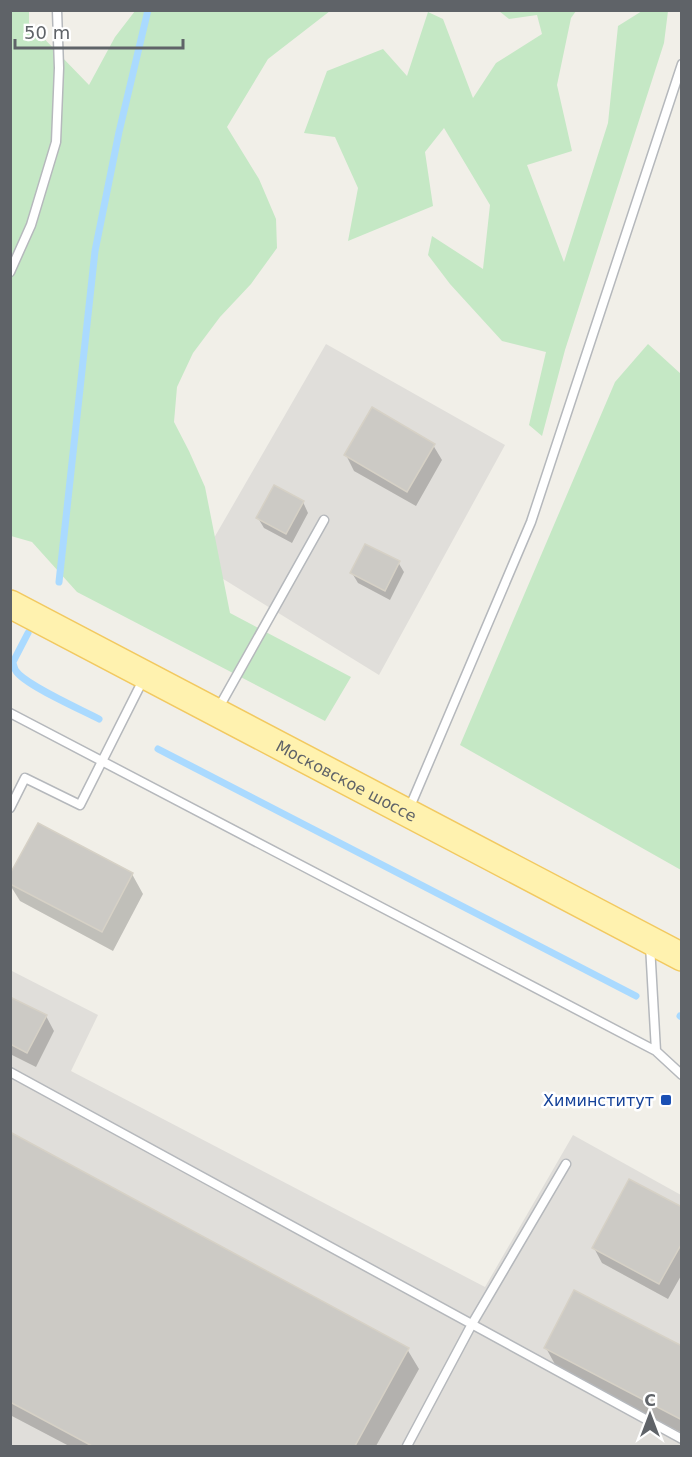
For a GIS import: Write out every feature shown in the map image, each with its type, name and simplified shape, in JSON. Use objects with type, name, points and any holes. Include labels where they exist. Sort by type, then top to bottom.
[{"type":"main road","name":"Московское шоссе","points":[[10,604],[681,957]]},
{"type":"lane","points":[[10,272],[31,225],[56,142],[59,68],[57,10]]},
{"type":"lane","points":[[407,812],[531,522],[681,64]]},
{"type":"lane","points":[[216,712],[324,520]]},
{"type":"lane","points":[[10,808],[25,778],[80,806],[146,675]]},
{"type":"lane","points":[[10,713],[656,1051],[681,1075]]},
{"type":"lane","points":[[649,939],[656,1051]]},
{"type":"lane","points":[[10,1072],[681,1438]]},
{"type":"lane","points":[[407,1446],[472,1324],[566,1164]]},
{"type":"shaded area","points":[[326,344],[505,445],[379,675],[199,564]]},
{"type":"shaded area","points":[[10,970],[98,1015],[71,1071],[485,1287],[573,1135],[681,1195],[681,1446],[11,1446]]},
{"type":"green space","points":[[11,11],[29,11],[29,23],[89,85],[115,37],[135,11],[330,11],[268,59],[227,127],[259,179],[276,219],[277,248],[251,284],[220,317],[193,353],[177,387],[174,422],[205,487],[230,613],[351,677],[325,721],[77,592],[32,542],[11,536]]},
{"type":"green space","points":[[499,11],[576,11],[571,18],[557,85],[572,151],[527,165],[564,262],[608,123],[618,26],[642,11],[668,11],[664,43],[565,350],[542,436],[529,425],[546,352],[502,341],[450,284],[428,255],[432,236],[483,269],[490,205],[444,128],[425,152],[433,206],[348,241],[358,188],[335,137],[304,133],[327,71],[383,49],[407,76],[428,12],[443,19],[473,98],[496,63],[542,34],[537,15],[509,19]]},
{"type":"green space","points":[[648,344],[681,374],[681,870],[460,745],[615,382]]},
{"type":"building","points":[[372,407],[435,444],[407,492],[344,455]]},
{"type":"building","points":[[274,485],[304,501],[286,534],[256,518]]},
{"type":"building","points":[[365,544],[400,561],[385,591],[350,573]]},
{"type":"building","points":[[38,823],[133,873],[102,932],[10,884],[10,874]]},
{"type":"building","points":[[10,997],[47,1015],[27,1053],[10,1044]]},
{"type":"building","points":[[10,1132],[409,1348],[355,1446],[92,1446],[10,1402]]},
{"type":"building","points":[[629,1179],[682,1207],[682,1243],[659,1284],[592,1248]]},
{"type":"building","points":[[574,1290],[682,1346],[682,1420],[544,1348]]},
{"type":"waterway","points":[[59,582],[95,251],[119,132],[148,10]]},
{"type":"waterway","points":[[28,633],[13,662],[16,671],[21,677],[42,690],[99,719]]},
{"type":"waterway","points":[[158,749],[636,996]]},
{"type":"place","name":"Химинститут","points":[[666,1100]]}]
